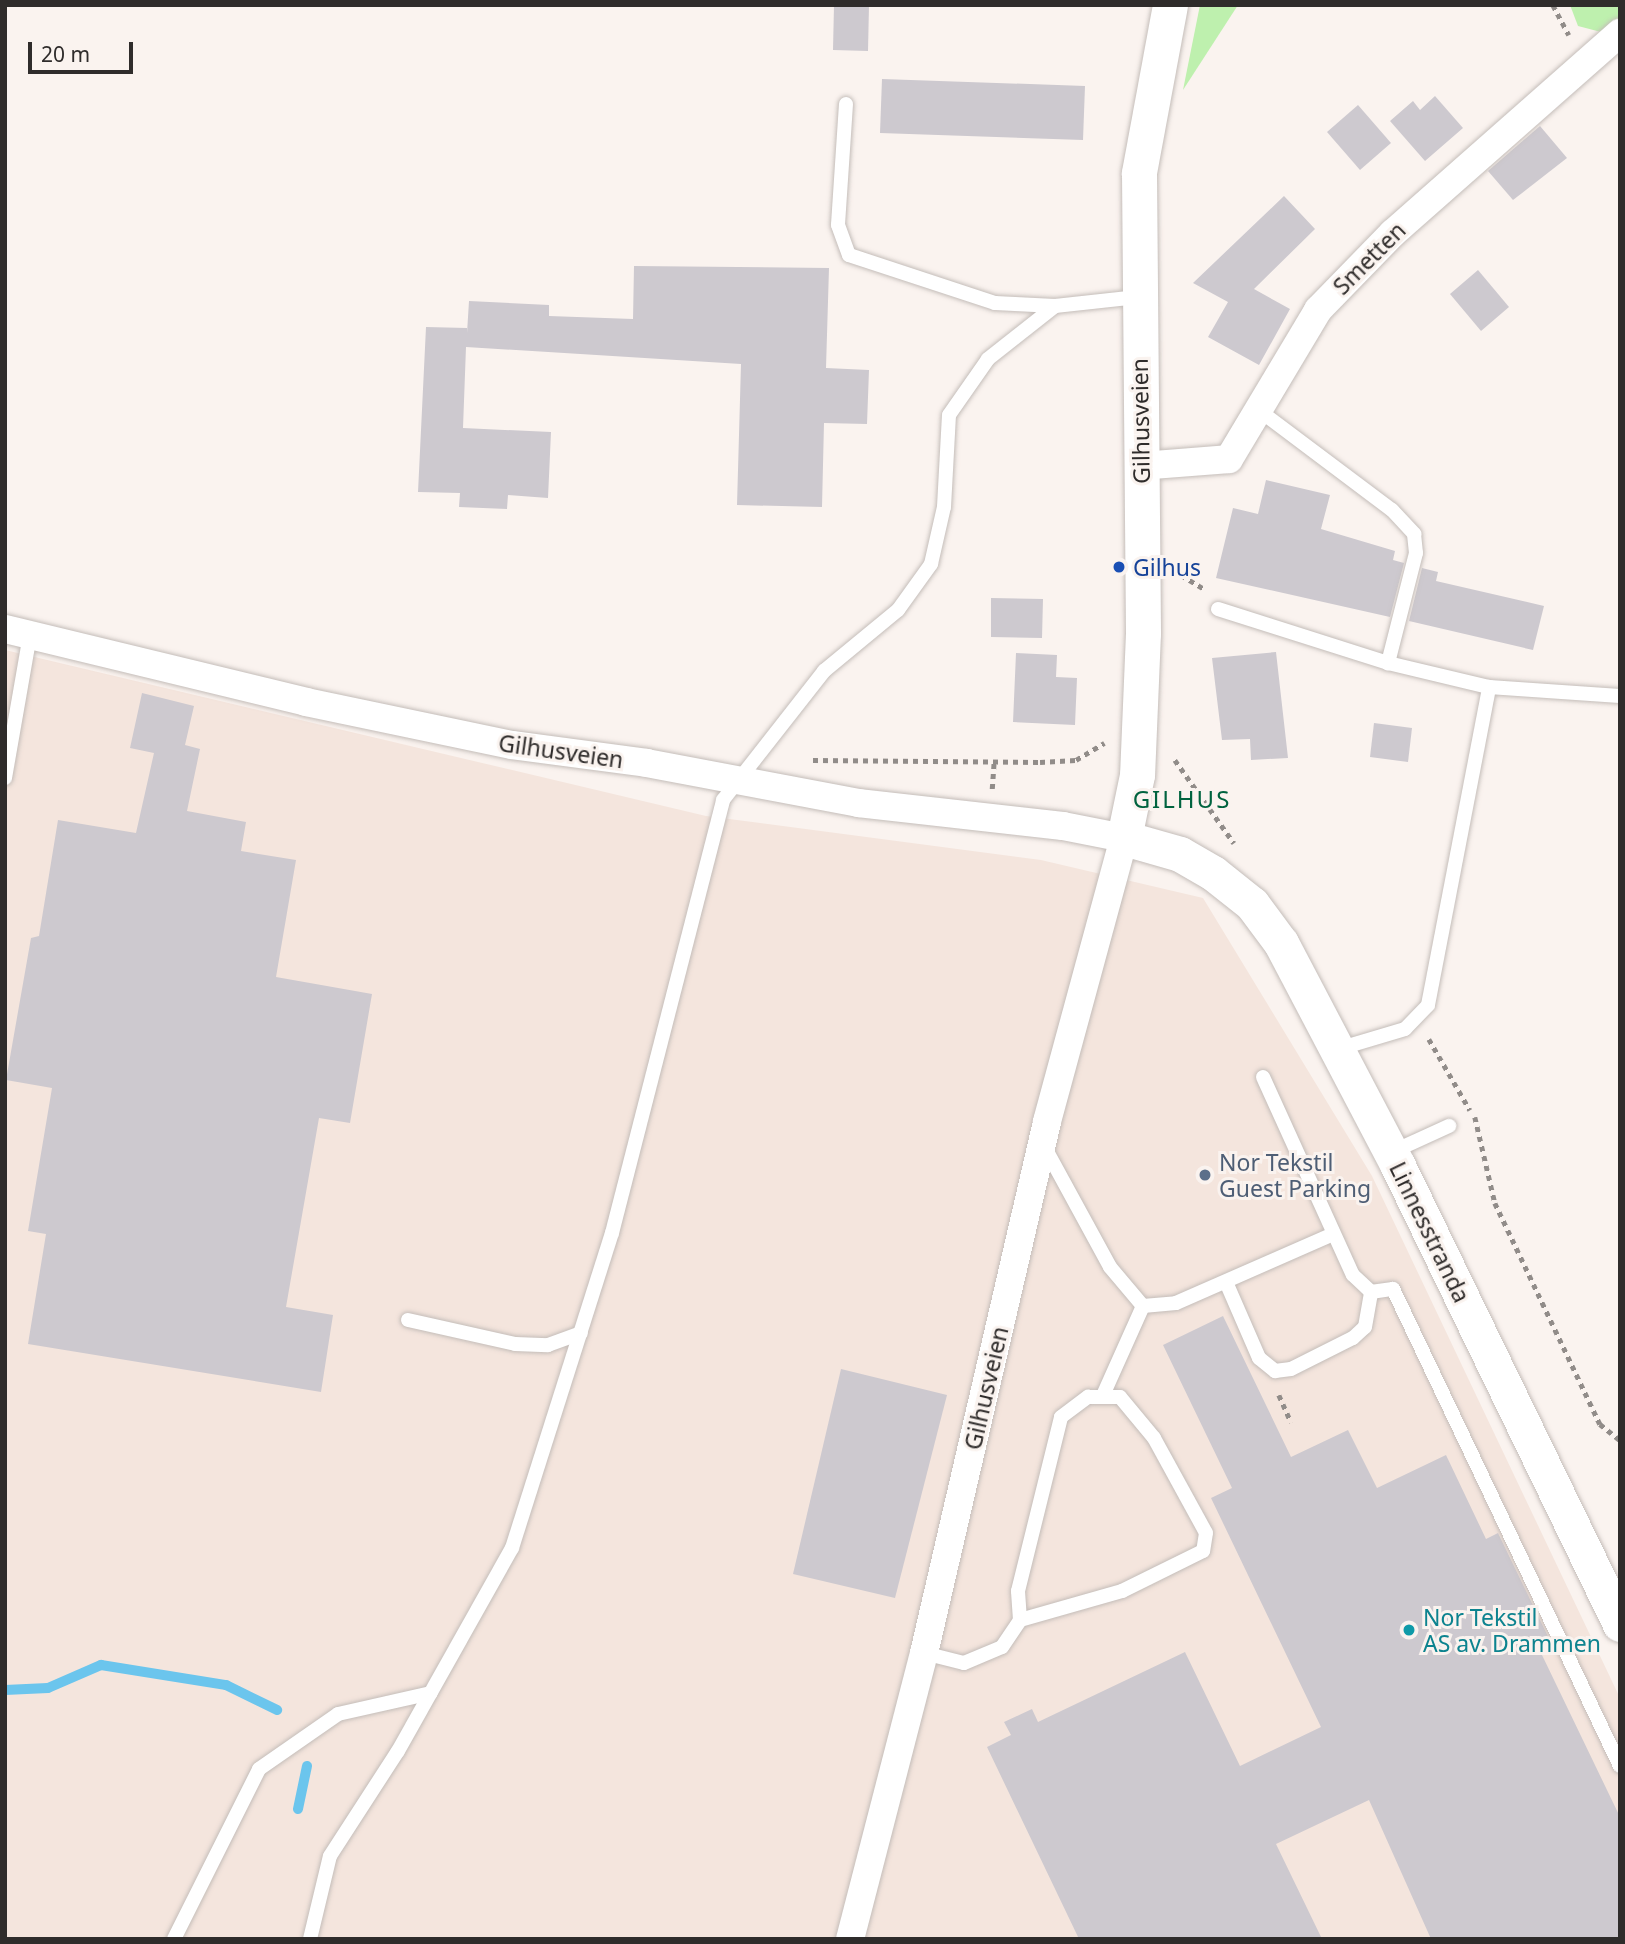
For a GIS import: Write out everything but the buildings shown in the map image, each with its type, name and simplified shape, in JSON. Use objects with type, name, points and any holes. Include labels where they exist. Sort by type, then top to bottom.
[{"type":"street","name":"Gilhusveien","points":[[850,1939],[924,1653],[1043,1144],[1124,838],[1141,737],[1139,173],[1170,5]]},
{"type":"street","name":"Smetten","points":[[1140,466],[1221,463],[1242,445],[1290,349],[1351,275],[1620,33]]},
{"type":"street","name":"Gilhusveien","points":[[18,632],[406,725],[747,781],[858,803],[1063,826],[1124,838]]},
{"type":"street","name":"Linnesstranda","points":[[1124,838],[1180,855],[1252,904],[1281,943],[1391,1153],[1620,1625]]},
{"type":"lane","points":[[846,104],[838,225],[849,255],[995,303],[1055,306],[1138,297]]},
{"type":"lane","points":[[310,1939],[330,1856],[431,1693],[512,1548],[612,1233],[723,800],[747,781],[824,671],[898,610],[931,564],[944,508],[949,415],[988,359],[1055,306]]},
{"type":"lane","points":[[1260,411],[1392,510],[1414,534],[1416,553],[1388,663]]},
{"type":"lane","points":[[1218,609],[1388,663],[1489,687],[1620,696]]},
{"type":"lane","points":[[5,778],[18,632]]},
{"type":"lane","points":[[1338,1049],[1390,1036],[1417,1017],[1435,989],[1489,687]]},
{"type":"lane","points":[[1262,1077],[1331,1235],[1353,1275],[1371,1292]]},
{"type":"lane","points":[[1391,1153],[1450,1126]]},
{"type":"lane","points":[[1043,1144],[1110,1267],[1143,1306],[1160,1309],[1331,1235]]},
{"type":"lane","points":[[1226,1282],[1259,1358],[1275,1371],[1291,1369],[1353,1338],[1365,1327],[1371,1292]]},
{"type":"lane","points":[[1371,1292],[1393,1289],[1620,1766]]},
{"type":"lane","points":[[1104,1393],[1143,1306]]},
{"type":"lane","points":[[408,1320],[514,1344],[548,1345],[581,1333]]},
{"type":"lane","points":[[924,1653],[964,1663],[1002,1647],[1020,1620],[1018,1591],[1061,1418],[1072,1405],[1104,1393],[1120,1397],[1154,1438],[1206,1533],[1203,1551],[1122,1591],[1020,1620]]},
{"type":"lane","points":[[174,1939],[259,1769],[338,1714],[431,1693]]},
{"type":"path","points":[[747,781],[789,760],[994,763],[1076,760],[1111,739]]},
{"type":"path","points":[[1171,749],[1184,779],[1239,849]]},
{"type":"path","points":[[991,800],[994,763]]},
{"type":"path","points":[[1417,1017],[1476,1120],[1495,1203],[1600,1424],[1620,1440]]},
{"type":"shaded area","points":[[5,650],[706,816],[1041,860],[1203,898],[1372,1176],[1620,1698],[1620,1939],[5,1939]]},
{"type":"green space","points":[[1200,5],[1238,5],[1183,90]]},
{"type":"green space","points":[[1570,5],[1620,5],[1620,17],[1601,32],[1578,26]]},
{"type":"waterway","points":[[5,1690],[48,1688],[101,1665],[226,1685],[277,1710]]},
{"type":"waterway","points":[[298,1809],[307,1766]]},
{"type":"place","name":"Gilhus","points":[[1119,567]]},
{"type":"place","name":"Nor Tekstil Guest Parking","points":[[1205,1175]]},
{"type":"place","name":"Nor Tekstil AS av. Drammen","points":[[1409,1630]]},
{"type":"district","name":"GILHUS","points":[[1182,799]]}]
